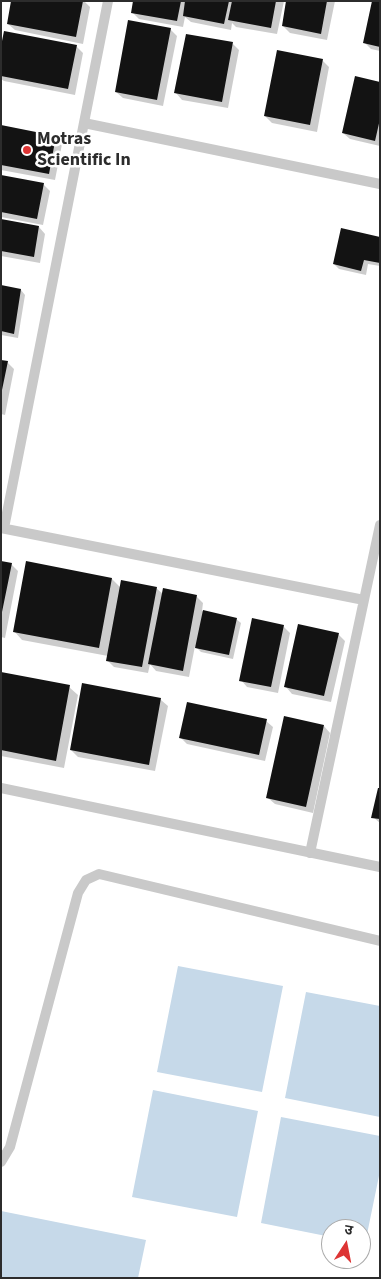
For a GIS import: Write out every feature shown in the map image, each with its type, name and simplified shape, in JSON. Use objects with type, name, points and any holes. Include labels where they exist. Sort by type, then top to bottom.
[{"type":"lane","points":[[108,1],[3,528],[364,600]]},
{"type":"lane","points":[[84,123],[380,184]]},
{"type":"lane","points":[[310,853],[380,525]]},
{"type":"lane","points":[[1,788],[380,867]]},
{"type":"lane","points":[[1,1162],[10,1147],[78,893],[86,880],[99,874],[380,941]]},
{"type":"water","points":[[178,966],[283,986],[262,1092],[157,1072]]},
{"type":"water","points":[[306,992],[380,1006],[380,1117],[285,1098]]},
{"type":"water","points":[[153,1090],[258,1111],[237,1217],[132,1197]]},
{"type":"water","points":[[281,1117],[380,1136],[380,1171],[370,1219],[321,1219],[321,1235],[261,1223]]},
{"type":"water","points":[[1,1211],[146,1240],[138,1278],[1,1278]]},
{"type":"building","points":[[11,1],[83,1],[76,37],[7,24]]},
{"type":"building","points":[[133,1],[181,1],[177,21],[131,13]]},
{"type":"building","points":[[185,1],[229,1],[224,24],[183,16]]},
{"type":"building","points":[[232,1],[276,1],[271,28],[228,20]]},
{"type":"building","points":[[286,1],[327,1],[321,34],[282,26]]},
{"type":"building","points":[[372,1],[380,1],[380,47],[363,43]]},
{"type":"building","points":[[128,20],[171,28],[157,100],[115,92]]},
{"type":"building","points":[[4,31],[77,45],[68,89],[1,76],[1,46]]},
{"type":"building","points":[[186,34],[233,42],[222,102],[174,93]]},
{"type":"building","points":[[277,50],[323,59],[310,125],[264,116]]},
{"type":"building","points":[[355,76],[380,82],[380,119],[375,141],[342,133]]},
{"type":"building","name":"Motras Scientific In","points":[[1,125],[56,136],[49,174],[1,165]]},
{"type":"building","points":[[1,175],[44,183],[37,219],[1,212]]},
{"type":"building","points":[[1,219],[39,226],[34,257],[1,251]]},
{"type":"building","points":[[341,228],[380,237],[380,263],[364,260],[361,271],[333,264]]},
{"type":"building","points":[[1,285],[21,289],[14,334],[1,331]]},
{"type":"building","points":[[1,360],[8,361],[2,390],[1,390]]},
{"type":"building","points":[[1,561],[12,563],[2,612],[1,612]]},
{"type":"building","points":[[26,561],[112,578],[99,648],[13,632]]},
{"type":"building","points":[[121,580],[157,587],[142,667],[106,661]]},
{"type":"building","points":[[163,588],[197,595],[183,671],[148,664]]},
{"type":"building","points":[[203,610],[237,618],[229,655],[195,648]]},
{"type":"building","points":[[252,618],[284,625],[271,687],[239,681]]},
{"type":"building","points":[[298,624],[339,633],[324,696],[284,687]]},
{"type":"building","points":[[1,672],[70,685],[56,761],[1,750]]},
{"type":"building","points":[[82,683],[161,698],[149,765],[70,750]]},
{"type":"building","points":[[187,702],[267,719],[259,755],[179,738]]},
{"type":"building","points":[[284,716],[324,725],[306,807],[266,798]]},
{"type":"building","points":[[378,788],[380,788],[380,819],[371,818]]},
{"type":"place","name":"Motras Scientific In","points":[[27,150]]}]
